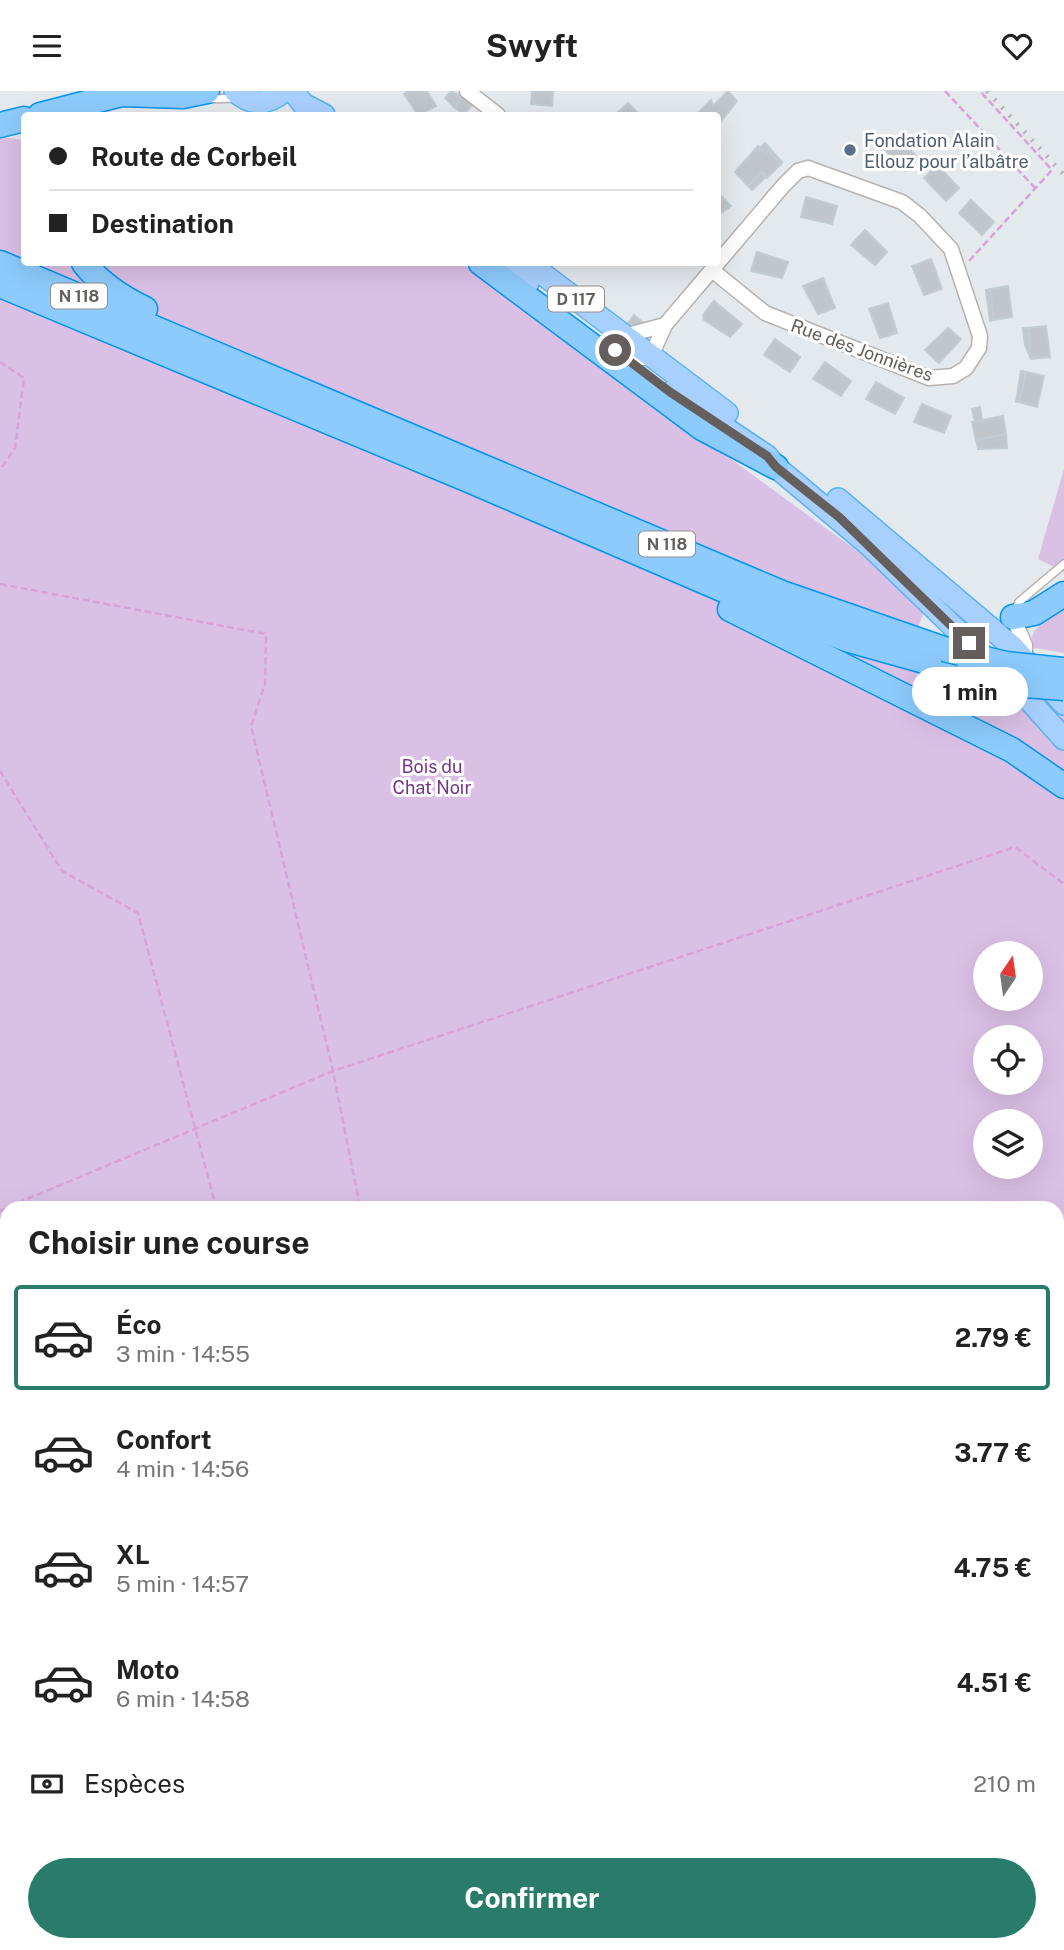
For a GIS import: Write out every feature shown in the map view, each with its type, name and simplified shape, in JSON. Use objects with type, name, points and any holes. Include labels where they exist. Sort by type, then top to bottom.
[{"type":"highway","points":[[52,112],[122,94],[183,96],[207,91]]},
{"type":"highway","points":[[0,125],[21,120]]},
{"type":"highway","name":"N 118","points":[[0,263],[782,593],[944,649],[1006,664],[1064,670]]},
{"type":"highway","points":[[86,266],[125,299],[151,311],[158,329]]},
{"type":"highway","points":[[485,266],[702,428],[776,467]]},
{"type":"highway","name":"N 118","points":[[0,285],[849,640],[967,673],[1025,685],[1064,688]]},
{"type":"highway","points":[[660,562],[683,585],[1012,750],[1064,786]]},
{"type":"highway","points":[[1013,617],[1034,613],[1064,594]]},
{"type":"main road","points":[[293,91],[303,104],[318,112]]},
{"type":"main road","points":[[239,94],[275,96],[294,112]]},
{"type":"main road","name":"D 117","points":[[505,266],[620,343],[651,356],[818,481],[952,594]]},
{"type":"main road","name":"D 117","points":[[531,266],[620,343],[670,392],[737,433],[839,517],[1029,700],[1064,739]]},
{"type":"main road","points":[[952,594],[969,597],[994,613],[1013,617]]},
{"type":"main road","points":[[952,594],[1025,661],[1064,705]]},
{"type":"street","points":[[467,91],[494,112]]},
{"type":"street","name":"Rue des Jonnières","points":[[712,270],[765,313],[929,378],[943,379],[966,367],[979,348],[980,337],[958,270],[946,243],[902,202],[808,168],[798,171],[783,186],[721,259]]},
{"type":"street","name":"Rue des Jonnières","points":[[651,356],[665,325],[715,266]]},
{"type":"street","points":[[620,343],[665,325]]},
{"type":"street","points":[[1013,617],[1025,645],[1025,661]]},
{"type":"lane","points":[[78,112],[123,102],[189,103],[239,94]]},
{"type":"lane","points":[[0,132],[21,127]]},
{"type":"lane","points":[[1013,617],[1019,602],[1064,564]]},
{"type":"path","points":[[945,91],[1037,190]]},
{"type":"path","points":[[958,270],[1037,190],[1052,170],[980,91]]},
{"type":"path","points":[[0,362],[24,378],[15,448],[0,470]]},
{"type":"path","points":[[0,584],[265,634],[265,684],[251,726],[332,1072],[359,1201]]},
{"type":"path","points":[[0,771],[61,871],[138,913],[215,1201]]},
{"type":"path","points":[[25,1201],[332,1072],[1015,847],[1064,884]]},
{"type":"green space","name":"Bois du Chat Noir","points":[[0,137],[21,140],[21,266],[466,266],[927,602],[918,628],[1014,701],[1064,705],[1064,1201],[0,1201]]},
{"type":"green space","points":[[1064,469],[1064,572],[1038,559]]},
{"type":"green space","points":[[1064,603],[1064,653],[1029,647],[1034,631]]},
{"type":"building","points":[[408,91],[427,91],[436,106],[424,112],[416,112],[404,94]]},
{"type":"building","points":[[451,91],[463,97],[454,107],[445,98]]},
{"type":"building","points":[[532,91],[553,91],[552,106],[531,104]]},
{"type":"building","points":[[728,91],[737,101],[721,121],[721,112],[699,112],[711,100],[713,106]]},
{"type":"building","points":[[463,97],[472,105],[466,112],[454,107]]},
{"type":"building","points":[[628,103],[637,112],[618,112]]},
{"type":"building","points":[[897,136],[918,158],[905,171],[884,149]]},
{"type":"building","points":[[765,143],[782,162],[781,164],[761,147]]},
{"type":"building","points":[[758,146],[766,153],[768,150],[781,164],[767,178],[762,172],[748,186],[735,172]]},
{"type":"building","points":[[937,165],[959,188],[946,201],[924,178]]},
{"type":"building","points":[[762,172],[766,177],[752,190],[748,186]]},
{"type":"building","points":[[721,196],[731,206],[721,213]]},
{"type":"building","points":[[806,197],[837,206],[832,224],[801,217]]},
{"type":"building","points":[[971,200],[994,222],[982,235],[959,213]]},
{"type":"building","points":[[865,230],[887,252],[875,265],[851,245]]},
{"type":"building","points":[[757,252],[788,262],[782,278],[751,271]]},
{"type":"building","points":[[931,259],[942,289],[924,295],[912,266]]},
{"type":"building","points":[[823,278],[835,308],[818,314],[803,286]]},
{"type":"building","points":[[1008,286],[1012,317],[994,320],[990,289]]},
{"type":"building","points":[[990,289],[994,320],[990,321],[986,290]]},
{"type":"building","points":[[714,301],[742,324],[730,337],[704,320],[703,315]]},
{"type":"building","points":[[888,303],[897,333],[880,338],[869,309]]},
{"type":"building","points":[[634,315],[646,325],[639,328],[628,323]]},
{"type":"building","points":[[1046,326],[1050,357],[1031,359],[1028,328]]},
{"type":"building","points":[[948,328],[961,339],[939,363],[925,350]]},
{"type":"building","points":[[1023,328],[1028,328],[1031,359],[1025,345]]},
{"type":"building","points":[[775,339],[800,357],[790,372],[764,355]]},
{"type":"building","points":[[825,362],[851,381],[841,396],[813,379]]},
{"type":"building","points":[[1021,371],[1026,372],[1019,402],[1016,402]]},
{"type":"building","points":[[1026,372],[1044,376],[1037,407],[1019,402]]},
{"type":"building","points":[[876,382],[904,398],[895,414],[866,399]]},
{"type":"building","points":[[922,404],[951,416],[944,433],[914,422]]},
{"type":"building","points":[[980,407],[982,420],[975,421],[972,409]]},
{"type":"building","points":[[1003,416],[1006,434],[976,440],[972,422]]},
{"type":"building","points":[[1006,434],[1007,448],[978,449],[976,440]]},
{"type":"railway","points":[[987,91],[1064,175]]},
{"type":"place","name":"Fondation Alain Ellouz pour l’albâtre","points":[[850,150]]},
{"type":"route","points":[[615,350],[670,392],[737,433],[767,456],[776,467],[839,517],[969,643]]}]
